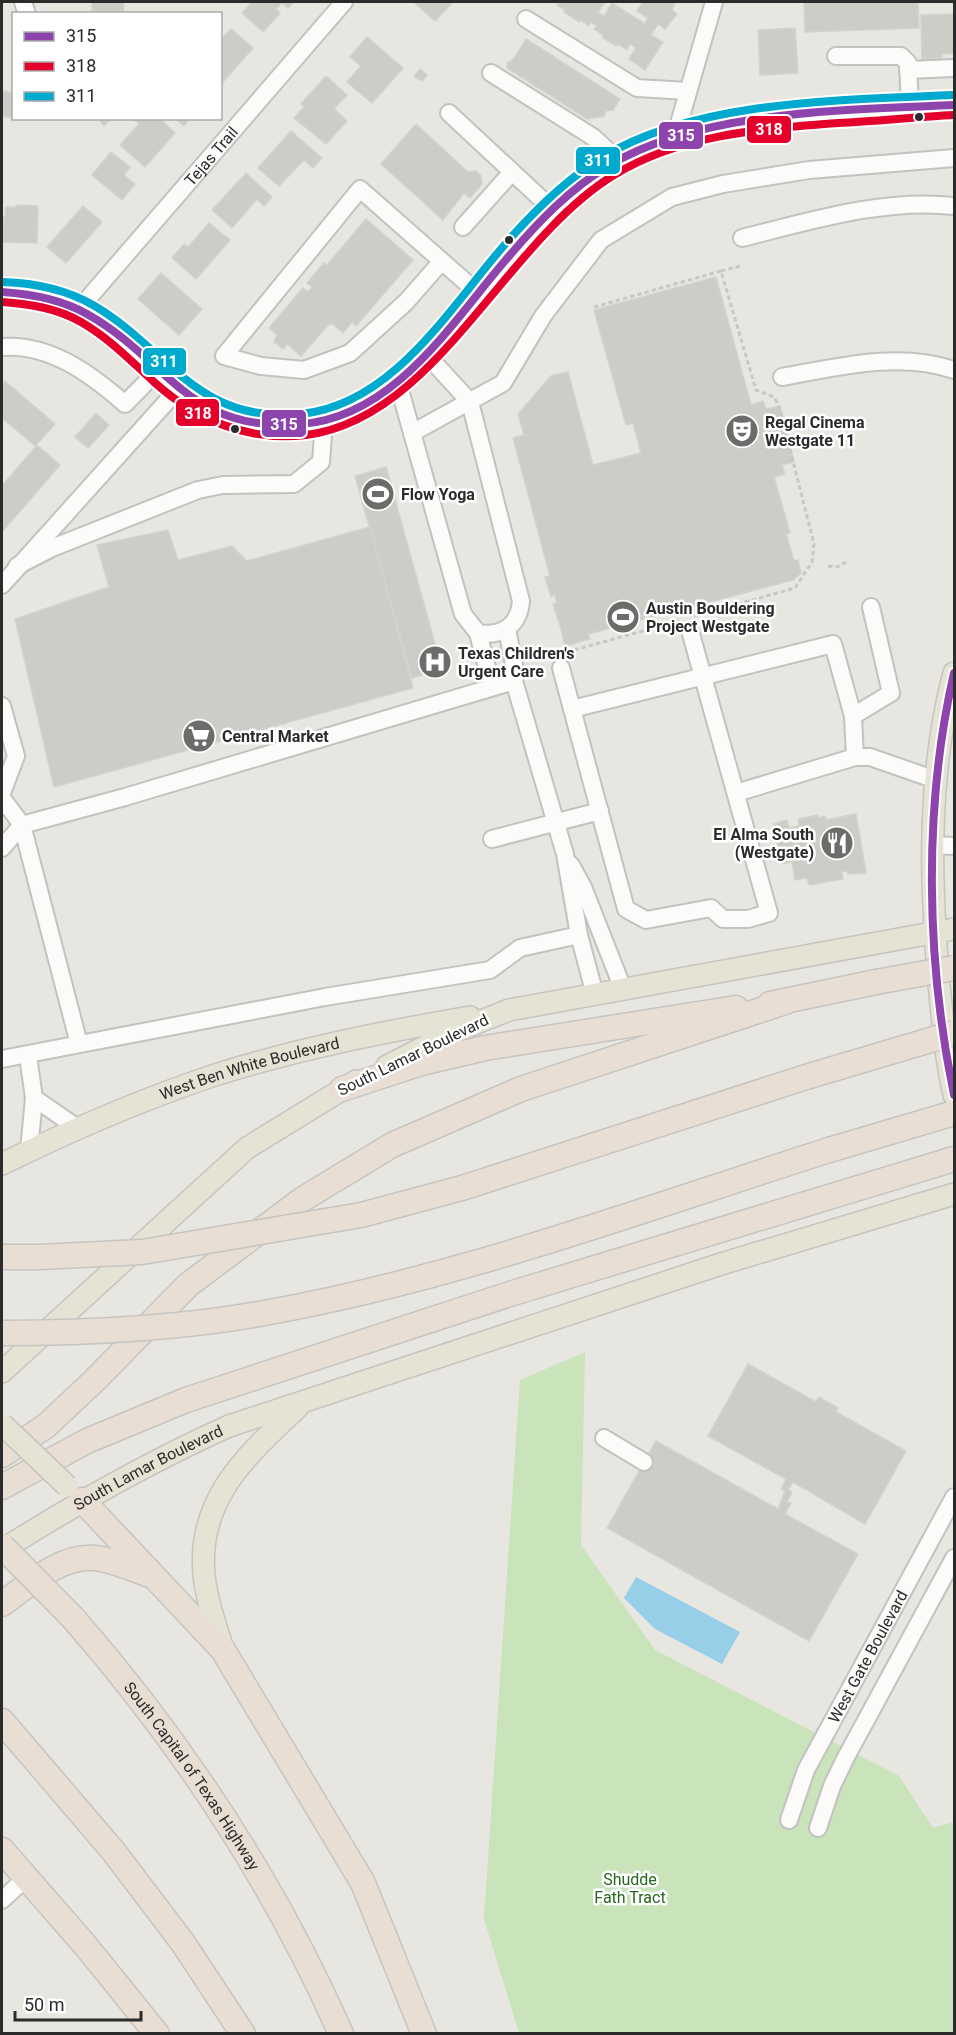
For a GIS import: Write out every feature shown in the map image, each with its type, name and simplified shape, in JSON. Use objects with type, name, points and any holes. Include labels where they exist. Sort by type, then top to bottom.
[{"type":"highway","points":[[342,1089],[421,1063],[485,1048],[693,1014],[785,1002],[954,968]]},
{"type":"highway","points":[[2,1455],[54,1418],[188,1285],[303,1199],[392,1145],[521,1089],[785,1002]]},
{"type":"highway","points":[[2,1257],[142,1252],[361,1215],[462,1188],[806,1077],[954,1034]]},
{"type":"highway","points":[[2,1333],[152,1328],[258,1314],[381,1289],[484,1260],[829,1150],[954,1113]]},
{"type":"highway","points":[[2,1487],[87,1441],[186,1400],[513,1293],[954,1159]]},
{"type":"highway","points":[[74,1493],[223,1650],[363,1882],[424,2034]]},
{"type":"highway","name":"South Capital of Texas Highway","points":[[2,1548],[73,1617],[155,1716],[225,1815],[297,1939],[341,2034]]},
{"type":"highway","points":[[2,1604],[59,1564],[76,1558],[104,1560],[155,1577]]},
{"type":"highway","points":[[2,1721],[114,1852],[183,1943],[243,2034]]},
{"type":"highway","points":[[2,1850],[157,2034]]},
{"type":"main road","points":[[954,673],[945,714],[936,780],[932,845],[945,931],[945,1056],[954,1095]]},
{"type":"main road","name":"South Lamar Boulevard","points":[[2,1372],[247,1148],[342,1089],[454,1032],[509,1010],[945,931]]},
{"type":"main road","name":"West Ben White Boulevard","points":[[2,1164],[29,1150],[212,1077],[304,1050],[394,1030],[509,1010]]},
{"type":"main road","name":"South Lamar Boulevard","points":[[2,1548],[74,1493],[229,1426],[721,1264],[954,1194]]},
{"type":"main road","points":[[223,1650],[205,1582],[204,1558],[215,1506],[239,1463],[300,1404]]},
{"type":"main road","points":[[2,1424],[74,1493]]},
{"type":"street","name":"Tejas Trail","points":[[79,309],[344,2]]},
{"type":"street","points":[[676,134],[714,2]]},
{"type":"street","points":[[526,19],[637,88],[688,91]]},
{"type":"street","points":[[836,56],[901,56],[908,63],[910,108]]},
{"type":"street","points":[[908,70],[954,68]]},
{"type":"street","points":[[491,73],[592,137],[618,160]]},
{"type":"street","points":[[2,292],[42,296],[79,309],[109,327],[178,389],[200,404],[237,420],[291,426],[324,421],[364,406],[398,383],[552,209],[587,180],[618,160],[676,134],[724,123],[954,105]]},
{"type":"street","points":[[449,113],[552,209]]},
{"type":"street","points":[[412,433],[503,383],[543,316],[601,240],[672,197],[723,184],[809,170],[954,158]]},
{"type":"street","points":[[463,227],[512,172]]},
{"type":"street","points":[[442,261],[406,302],[350,353],[304,370],[261,366],[224,356],[360,189],[442,261],[478,293]]},
{"type":"street","points":[[742,238],[810,221],[887,207],[934,203],[954,206]]},
{"type":"street","points":[[2,347],[15,346],[49,353],[98,380],[125,404],[157,371]]},
{"type":"street","points":[[426,354],[470,402],[521,601],[517,619],[507,629],[491,635],[478,633]]},
{"type":"street","points":[[782,377],[879,361],[954,370]]},
{"type":"street","points":[[398,383],[463,615],[478,633],[492,687]]},
{"type":"street","points":[[2,585],[178,389]]},
{"type":"street","points":[[17,566],[63,544],[198,490],[223,485],[294,484],[321,462],[324,421]]},
{"type":"street","points":[[853,716],[891,693],[871,608]]},
{"type":"street","points":[[507,629],[515,670],[514,681],[565,854],[579,935],[594,995]]},
{"type":"street","points":[[559,661],[626,909],[646,920],[711,908],[723,919],[748,919],[769,914],[691,634]]},
{"type":"street","points":[[572,710],[704,674],[833,644],[853,716],[855,757]]},
{"type":"street","points":[[2,848],[22,825],[125,797],[514,681]]},
{"type":"street","points":[[2,706],[16,756],[2,793]]},
{"type":"street","points":[[736,793],[855,757],[870,757],[936,780]]},
{"type":"street","points":[[2,798],[22,825],[79,1044]]},
{"type":"street","points":[[492,839],[600,812]]},
{"type":"street","points":[[932,845],[954,846]]},
{"type":"street","points":[[565,854],[583,886],[623,988]]},
{"type":"street","points":[[2,1059],[28,1056],[79,1044],[325,997],[490,970],[520,948],[579,935]]},
{"type":"street","points":[[28,1056],[34,1098],[29,1150]]},
{"type":"street","points":[[34,1098],[80,1129]]},
{"type":"street","points":[[604,1438],[644,1462]]},
{"type":"street","name":"West Gate Boulevard","points":[[789,1820],[806,1770],[954,1497]]},
{"type":"street","name":"West Gate Boulevard","points":[[818,1828],[832,1786],[845,1759],[954,1560]]},
{"type":"street","points":[[2,1900],[26,1878]]},
{"type":"path","points":[[594,307],[740,266]]},
{"type":"path","points":[[559,661],[795,588],[807,574],[813,562],[814,544],[779,406],[774,397],[756,390],[721,271]]},
{"type":"path","points":[[828,566],[837,567],[846,562]]},
{"type":"green space","name":"Shudde Fath Tract","points":[[585,1352],[581,1545],[655,1650],[899,1776],[933,1828],[954,1822],[954,2033],[519,2033],[484,1919],[520,1380]]},
{"type":"water","points":[[636,1577],[740,1632],[722,1664],[655,1629],[624,1598]]},
{"type":"building","points":[[92,2],[124,2],[123,12],[92,12]]},
{"type":"building","points":[[252,2],[294,2],[288,8],[282,3],[276,9],[280,13],[263,32],[242,13]]},
{"type":"building","points":[[414,2],[453,2],[435,21]]},
{"type":"building","points":[[559,2],[605,2],[598,12],[604,16],[612,3],[645,24],[648,18],[637,11],[643,2],[675,2],[672,10],[677,14],[665,29],[658,24],[651,35],[663,42],[645,70],[629,59],[636,48],[630,44],[627,50],[618,44],[616,46],[602,37],[603,35],[594,29],[597,26],[591,22],[589,26],[564,12],[565,10],[557,5]]},
{"type":"building","points":[[804,2],[918,2],[919,28],[805,32]]},
{"type":"building","points":[[954,14],[954,53],[942,54],[942,58],[922,59],[921,15]]},
{"type":"building","points":[[795,28],[798,73],[760,75],[758,30]]},
{"type":"building","points":[[231,29],[253,48],[222,83],[222,38]]},
{"type":"building","points":[[367,37],[403,68],[372,103],[347,82],[361,66],[350,57]]},
{"type":"building","points":[[526,39],[620,99],[613,110],[606,111],[604,116],[587,119],[507,68],[507,63],[513,60]]},
{"type":"building","points":[[420,69],[427,75],[422,81],[414,76]]},
{"type":"building","points":[[326,76],[347,95],[334,109],[347,121],[326,144],[294,118],[304,107],[301,104]]},
{"type":"building","points":[[2,91],[12,93],[12,118],[2,116]]},
{"type":"building","points":[[100,120],[109,121],[104,126]]},
{"type":"building","points":[[161,120],[175,133],[145,167],[120,145],[139,124],[136,121]]},
{"type":"building","points":[[177,120],[188,120],[184,126]]},
{"type":"building","points":[[416,124],[468,172],[476,171],[481,176],[482,184],[470,198],[464,193],[443,220],[381,164]]},
{"type":"building","points":[[291,131],[322,158],[313,168],[304,160],[279,186],[258,168]]},
{"type":"building","points":[[111,152],[130,167],[124,175],[135,184],[122,200],[92,175]]},
{"type":"building","points":[[246,173],[272,197],[264,206],[257,199],[232,228],[212,210]]},
{"type":"building","points":[[16,205],[38,206],[37,243],[2,242],[2,217],[5,217],[6,207],[16,207]]},
{"type":"building","points":[[83,206],[102,222],[66,263],[47,247]]},
{"type":"building","points":[[366,219],[413,260],[356,326],[352,322],[343,333],[333,324],[329,324],[301,356],[287,344],[283,349],[274,342],[277,335],[269,328],[303,288],[308,292],[312,287],[307,283],[324,263],[327,265]]},
{"type":"building","points":[[209,223],[230,240],[196,279],[172,258],[184,244],[188,247]]},
{"type":"building","points":[[161,273],[202,309],[179,335],[138,299]]},
{"type":"building","points":[[716,277],[751,405],[763,401],[766,409],[780,406],[794,462],[782,465],[785,474],[774,477],[790,533],[786,534],[794,561],[798,560],[801,573],[793,580],[588,634],[590,639],[565,646],[559,621],[562,620],[558,620],[553,604],[557,603],[555,595],[551,597],[545,577],[550,576],[513,438],[524,435],[518,414],[551,376],[568,372],[593,465],[641,453],[633,423],[626,425],[594,310]]},
{"type":"building","points":[[5,381],[55,424],[35,446],[2,418],[2,385]]},
{"type":"building","points":[[96,413],[109,425],[88,448],[75,437]]},
{"type":"building","points":[[37,445],[60,465],[2,532],[2,486]]},
{"type":"building","points":[[386,467],[442,669],[412,678],[355,476]]},
{"type":"building","points":[[370,527],[413,688],[54,787],[15,619],[109,587],[97,545],[168,530],[178,560],[232,546],[247,561]]},
{"type":"building","points":[[856,814],[866,873],[841,872],[843,879],[809,885],[807,878],[795,880],[792,862],[781,864],[774,824],[787,820],[789,828],[799,826],[798,819],[818,815],[819,818],[825,816],[826,820]]},
{"type":"building","points":[[748,1364],[816,1402],[819,1397],[838,1408],[836,1412],[906,1451],[865,1524],[793,1482],[788,1490],[792,1492],[787,1502],[791,1503],[785,1514],[858,1554],[809,1641],[607,1528],[656,1441],[778,1509],[785,1491],[781,1489],[786,1479],[708,1436]]},
{"type":"transit line","name":"311","points":[[3,282],[49,288],[93,305],[119,323],[186,380],[209,396],[235,407],[265,414],[301,414],[333,407],[363,393],[390,374],[438,327],[501,249],[548,199],[588,166],[640,138],[682,124],[772,106],[953,95]]},
{"type":"transit line","name":"315","points":[[2,292],[46,298],[87,314],[115,332],[182,390],[205,405],[231,417],[262,424],[301,424],[335,417],[366,404],[394,385],[444,335],[510,255],[544,218],[568,195],[608,166],[645,148],[686,134],[730,123],[822,112],[954,105]]},
{"type":"transit line","name":"318","points":[[2,302],[43,308],[62,313],[81,322],[110,342],[170,395],[187,407],[224,425],[264,435],[306,435],[352,422],[394,397],[432,363],[538,242],[575,205],[614,175],[640,161],[694,142],[751,131],[954,115]]},
{"type":"transit line","name":"315","points":[[954,673],[937,777],[932,884],[938,991],[954,1095]]},
{"type":"place","name":"Regal Cinema Westgate 11","points":[[742,431]]},
{"type":"place","name":"Flow Yoga","points":[[378,494]]},
{"type":"place","name":"Austin Bouldering Project Westgate","points":[[623,617]]},
{"type":"place","name":"Texas Children's Urgent Care","points":[[435,662]]},
{"type":"place","name":"Central Market","points":[[199,736]]},
{"type":"place","name":"El Alma South (Westgate)","points":[[837,843]]}]
